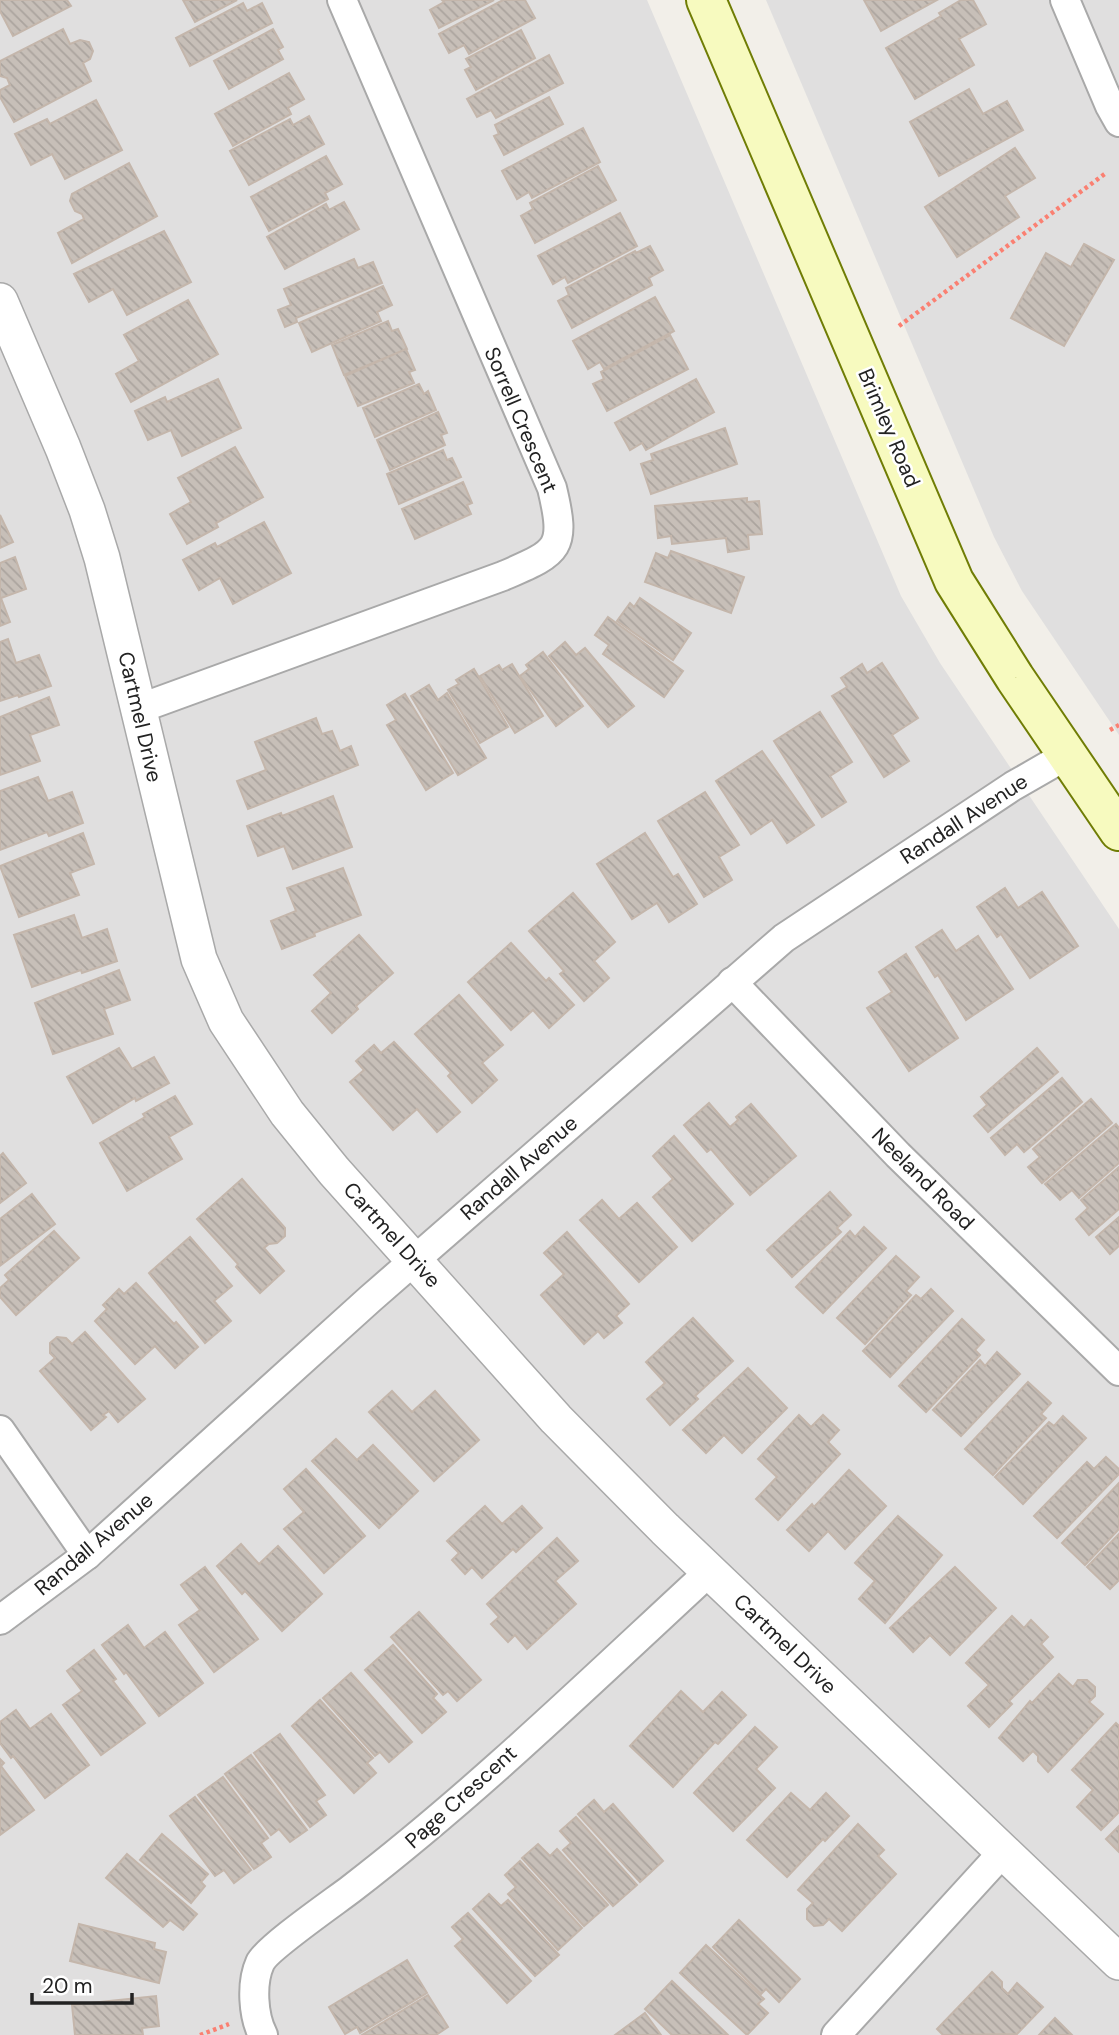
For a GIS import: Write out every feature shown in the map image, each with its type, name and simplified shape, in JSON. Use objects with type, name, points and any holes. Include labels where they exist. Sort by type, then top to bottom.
[{"type":"main road","name":"Brimley Road","points":[[706,0],[954,581],[1015,678],[1119,831]]},
{"type":"street","name":"Sorrell Crescent","points":[[138,709],[503,576],[544,558],[557,541],[559,520],[551,488],[342,0]]},
{"type":"street","points":[[1065,0],[1119,122]]},
{"type":"street","name":"Cartmel Drive","points":[[0,301],[87,510],[102,558],[199,959],[226,1021],[287,1113],[334,1171],[609,1475],[1119,1962]]},
{"type":"street","name":"Randall Avenue","points":[[0,1620],[87,1555],[414,1260],[784,938],[1013,786],[1067,755]]},
{"type":"street","name":"Neeland Road","points":[[732,982],[898,1155],[1119,1371]]},
{"type":"street","points":[[0,1430],[87,1555]]},
{"type":"street","name":"Page Crescent","points":[[263,2035],[257,2023],[255,1988],[260,1961],[415,1839],[709,1572]]},
{"type":"street","points":[[836,2035],[1003,1852]]},
{"type":"path","points":[[899,326],[1106,173]]},
{"type":"path","points":[[1110,730],[1119,725]]},
{"type":"shaded area","points":[[0,0],[647,0],[901,596],[940,663],[1119,929],[1119,2035],[0,2035]]},
{"type":"shaded area","points":[[766,0],[1119,0],[1119,735],[1022,591],[994,537]]},
{"type":"building","points":[[0,0],[67,0],[71,6],[13,36],[0,11]]},
{"type":"building","points":[[183,0],[237,0],[195,22]]},
{"type":"building","points":[[442,0],[494,0],[439,28],[430,10],[444,2]]},
{"type":"building","points":[[503,0],[525,0],[535,18],[469,54],[464,45],[449,53],[439,34]]},
{"type":"building","points":[[864,0],[937,0],[881,31]]},
{"type":"building","points":[[961,0],[973,0],[986,24],[959,39],[974,65],[915,99],[886,48],[941,16],[939,13]]},
{"type":"building","points":[[243,3],[247,11],[262,3],[272,23],[190,66],[176,38]]},
{"type":"building","points":[[63,29],[70,44],[80,40],[89,42],[93,51],[90,59],[83,63],[91,81],[14,122],[0,97],[0,90],[10,85],[7,78],[0,76],[0,61]]},
{"type":"building","points":[[273,29],[283,47],[278,50],[283,59],[229,89],[214,61]]},
{"type":"building","points":[[521,30],[535,58],[476,90],[465,70],[471,67],[466,59]]},
{"type":"building","points":[[549,55],[563,83],[496,118],[491,110],[477,117],[467,99]]},
{"type":"building","points":[[289,73],[304,99],[288,108],[291,114],[233,146],[215,114]]},
{"type":"building","points":[[969,89],[983,114],[1007,101],[1023,130],[939,176],[910,122]]},
{"type":"building","points":[[549,97],[563,124],[504,155],[494,136],[499,134],[495,125]]},
{"type":"building","points":[[96,100],[122,150],[65,179],[52,154],[31,165],[15,134],[47,119],[50,124]]},
{"type":"building","points":[[309,116],[324,144],[249,185],[230,151],[290,119],[293,125]]},
{"type":"building","points":[[583,128],[600,162],[532,198],[529,192],[517,199],[502,171]]},
{"type":"building","points":[[1015,148],[1035,178],[1005,196],[1019,217],[957,257],[925,207]]},
{"type":"building","points":[[326,156],[342,184],[325,193],[328,199],[269,231],[251,197]]},
{"type":"building","points":[[129,163],[157,216],[72,263],[58,233],[84,219],[82,214],[75,211],[70,201],[72,194]]},
{"type":"building","points":[[598,166],[616,200],[535,243],[521,216],[533,209],[530,203]]},
{"type":"building","points":[[344,202],[359,229],[285,269],[267,237],[326,204],[329,210]]},
{"type":"building","points":[[620,213],[637,246],[568,283],[565,277],[553,284],[538,256]]},
{"type":"building","points":[[164,231],[191,282],[127,315],[113,289],[89,302],[74,274]]},
{"type":"building","points":[[1084,244],[1114,260],[1064,346],[1011,318],[1046,253],[1071,267]]},
{"type":"building","points":[[650,246],[663,270],[649,278],[652,285],[572,328],[558,301],[569,295],[566,288],[635,251],[636,253]]},
{"type":"building","points":[[354,259],[358,268],[373,262],[382,283],[296,318],[297,322],[285,327],[278,310],[291,305],[284,289]]},
{"type":"building","points":[[383,286],[392,305],[377,312],[381,321],[312,352],[299,323]]},
{"type":"building","points":[[655,297],[674,331],[604,369],[600,362],[588,369],[573,341]]},
{"type":"building","points":[[188,300],[218,354],[131,402],[116,374],[139,361],[124,335]]},
{"type":"building","points":[[388,321],[392,331],[398,329],[407,349],[344,375],[332,345]]},
{"type":"building","points":[[670,335],[688,369],[607,411],[593,384],[604,379],[601,372]]},
{"type":"building","points":[[406,349],[415,370],[409,372],[414,383],[358,406],[345,376]]},
{"type":"building","points":[[218,379],[241,428],[182,456],[171,430],[148,440],[135,411],[165,397],[167,402]]},
{"type":"building","points":[[696,379],[714,412],[646,450],[642,443],[630,450],[615,423]]},
{"type":"building","points":[[419,384],[424,394],[428,391],[436,410],[375,437],[363,408]]},
{"type":"building","points":[[438,412],[447,433],[441,435],[445,445],[390,470],[377,440]]},
{"type":"building","points":[[725,428],[737,464],[651,494],[641,464],[653,460],[651,454]]},
{"type":"building","points":[[235,447],[263,497],[216,523],[218,527],[187,544],[170,514],[191,502],[178,478]]},
{"type":"building","points":[[443,450],[447,460],[452,458],[461,477],[399,504],[387,474]]},
{"type":"building","points":[[463,482],[472,503],[467,505],[471,514],[415,539],[402,509]]},
{"type":"building","points":[[747,498],[747,502],[759,501],[762,534],[748,535],[749,549],[728,552],[726,538],[672,544],[671,536],[658,538],[655,506]]},
{"type":"building","points":[[0,515],[13,542],[0,548]]},
{"type":"building","points":[[264,522],[291,573],[233,604],[220,578],[199,590],[183,560],[215,543],[217,547]]},
{"type":"building","points":[[671,551],[744,577],[731,613],[645,582],[656,553],[668,558]]},
{"type":"building","points":[[15,557],[26,589],[1,598],[10,622],[0,626],[0,563]]},
{"type":"building","points":[[640,598],[691,633],[673,660],[617,621],[630,603],[634,607]]},
{"type":"building","points":[[608,617],[683,671],[664,697],[603,654],[609,645],[595,635]]},
{"type":"building","points":[[8,639],[16,663],[39,655],[51,686],[0,701],[0,642]]},
{"type":"building","points":[[565,642],[576,655],[585,648],[634,706],[608,727],[549,656]]},
{"type":"building","points":[[543,652],[583,706],[556,726],[520,676],[529,669],[526,665]]},
{"type":"building","points":[[882,663],[918,718],[892,735],[909,761],[884,777],[832,696],[847,687],[841,678],[862,664],[867,673]]},
{"type":"building","points":[[512,664],[543,716],[515,733],[480,676],[499,665],[502,670]]},
{"type":"building","points":[[474,669],[508,727],[480,743],[448,690],[459,684],[456,680]]},
{"type":"building","points":[[429,685],[438,700],[447,693],[486,758],[458,775],[411,696]]},
{"type":"building","points":[[405,694],[453,773],[426,790],[387,725],[396,720],[387,705]]},
{"type":"building","points":[[49,697],[59,725],[30,735],[40,761],[0,775],[0,717]]},
{"type":"building","points":[[820,712],[852,762],[830,776],[846,802],[822,817],[774,741]]},
{"type":"building","points":[[316,718],[322,734],[332,731],[340,751],[351,746],[358,765],[248,809],[237,781],[266,770],[255,742]]},
{"type":"building","points":[[762,751],[814,825],[787,843],[772,820],[751,834],[716,781]]},
{"type":"building","points":[[38,777],[48,801],[72,792],[83,823],[49,836],[47,832],[0,850],[0,791]]},
{"type":"building","points":[[705,792],[739,845],[719,857],[732,880],[704,897],[658,821]]},
{"type":"building","points":[[333,796],[352,847],[293,869],[284,846],[258,856],[247,826]]},
{"type":"building","points":[[83,833],[94,864],[70,873],[79,895],[19,917],[0,866]]},
{"type":"building","points":[[645,833],[673,877],[678,874],[697,904],[669,922],[657,903],[632,919],[597,864]]},
{"type":"building","points":[[343,868],[361,915],[282,949],[271,921],[296,911],[287,888]]},
{"type":"building","points":[[1005,888],[1018,908],[1042,892],[1078,946],[1030,978],[1001,934],[997,937],[977,907]]},
{"type":"building","points":[[573,893],[615,942],[594,961],[609,978],[584,1001],[560,974],[564,971],[529,931]]},
{"type":"building","points":[[74,915],[82,938],[107,929],[117,961],[32,987],[14,935]]},
{"type":"building","points":[[942,930],[956,951],[978,936],[1013,989],[966,1020],[938,975],[935,977],[916,947]]},
{"type":"building","points":[[359,935],[393,973],[356,1006],[358,1009],[332,1033],[312,1011],[331,993],[314,975]]},
{"type":"building","points":[[511,943],[546,981],[549,978],[574,1005],[549,1028],[533,1010],[511,1030],[468,982]]},
{"type":"building","points":[[906,954],[958,1038],[909,1071],[867,1008],[892,992],[879,972]]},
{"type":"building","points":[[119,970],[130,1000],[104,1009],[113,1034],[53,1054],[35,1003]]},
{"type":"building","points":[[459,995],[503,1045],[482,1063],[497,1080],[472,1103],[448,1076],[451,1073],[415,1034]]},
{"type":"building","points":[[394,1042],[460,1112],[437,1132],[417,1109],[393,1130],[350,1082],[364,1070],[356,1061],[374,1045],[381,1053]]},
{"type":"building","points":[[119,1048],[132,1069],[154,1057],[169,1083],[136,1101],[135,1098],[93,1123],[67,1077]]},
{"type":"building","points":[[1037,1048],[1058,1072],[988,1132],[974,1116],[987,1105],[981,1097]]},
{"type":"building","points":[[1062,1078],[1082,1102],[1024,1152],[1017,1144],[1005,1155],[991,1138]]},
{"type":"building","points":[[175,1096],[192,1124],[169,1137],[182,1159],[127,1191],[100,1143]]},
{"type":"building","points":[[1091,1099],[1112,1123],[1042,1183],[1028,1167],[1040,1157],[1033,1149]]},
{"type":"building","points":[[709,1103],[730,1127],[738,1120],[736,1117],[751,1104],[796,1156],[750,1195],[711,1149],[707,1152],[684,1125]]},
{"type":"building","points":[[1116,1124],[1119,1128],[1119,1163],[1079,1198],[1072,1190],[1060,1200],[1045,1184]]},
{"type":"building","points":[[674,1136],[733,1204],[692,1241],[653,1197],[673,1179],[653,1156]]},
{"type":"building","points":[[3,1153],[26,1183],[0,1203],[0,1156]]},
{"type":"building","points":[[1119,1167],[1119,1209],[1089,1235],[1076,1219],[1088,1208],[1081,1200]]},
{"type":"building","points":[[242,1179],[285,1228],[285,1236],[277,1243],[264,1248],[284,1271],[260,1293],[197,1219]]},
{"type":"building","points":[[830,1192],[851,1215],[837,1228],[841,1232],[792,1277],[767,1250]]},
{"type":"building","points":[[32,1194],[55,1224],[1,1265],[0,1219]]},
{"type":"building","points":[[602,1200],[619,1219],[637,1203],[677,1247],[639,1282],[580,1220]]},
{"type":"building","points":[[1119,1217],[1119,1246],[1110,1254],[1096,1237]]},
{"type":"building","points":[[864,1227],[886,1248],[823,1313],[796,1287],[850,1231],[855,1237]]},
{"type":"building","points":[[54,1231],[79,1258],[16,1315],[0,1297],[0,1288],[9,1280],[5,1275]]},
{"type":"building","points":[[567,1232],[629,1304],[616,1316],[622,1323],[604,1338],[598,1331],[584,1344],[541,1295],[564,1274],[544,1253]]},
{"type":"building","points":[[190,1237],[232,1286],[214,1301],[231,1321],[205,1343],[149,1273]]},
{"type":"building","points":[[896,1256],[919,1277],[906,1291],[911,1295],[865,1344],[837,1318]]},
{"type":"building","points":[[136,1283],[198,1347],[175,1368],[155,1346],[135,1364],[95,1321],[107,1309],[103,1305],[119,1289],[124,1294]]},
{"type":"building","points":[[931,1289],[953,1311],[890,1377],[863,1351],[916,1295],[921,1299]]},
{"type":"building","points":[[693,1318],[733,1361],[695,1396],[698,1399],[670,1425],[647,1399],[665,1383],[646,1362]]},
{"type":"building","points":[[962,1319],[984,1340],[975,1350],[980,1355],[926,1412],[899,1386]]},
{"type":"building","points":[[85,1332],[145,1399],[118,1422],[109,1411],[91,1430],[40,1371],[55,1358],[50,1353],[50,1343],[57,1337],[66,1338],[72,1344]]},
{"type":"building","points":[[997,1352],[1020,1374],[961,1436],[933,1410],[980,1360],[985,1366]]},
{"type":"building","points":[[748,1368],[787,1408],[742,1453],[724,1435],[706,1453],[683,1430]]},
{"type":"building","points":[[1028,1382],[1051,1403],[1041,1414],[1046,1418],[993,1475],[965,1449]]},
{"type":"building","points":[[392,1391],[412,1412],[435,1391],[479,1440],[434,1481],[369,1412]]},
{"type":"building","points":[[799,1415],[811,1427],[823,1415],[839,1430],[828,1442],[840,1454],[778,1520],[756,1499],[777,1477],[758,1459]]},
{"type":"building","points":[[1063,1416],[1086,1438],[1023,1504],[995,1477],[1049,1422],[1054,1426]]},
{"type":"building","points":[[336,1439],[357,1460],[373,1445],[418,1491],[379,1528],[312,1461]]},
{"type":"building","points":[[1106,1457],[1119,1469],[1119,1474],[1057,1538],[1034,1516],[1087,1462],[1094,1469]]},
{"type":"building","points":[[306,1469],[365,1536],[324,1573],[284,1529],[304,1512],[284,1489]]},
{"type":"building","points":[[849,1470],[886,1506],[845,1549],[828,1531],[809,1551],[787,1530],[812,1504],[814,1507]]},
{"type":"building","points":[[1119,1483],[1119,1529],[1085,1565],[1062,1543]]},
{"type":"building","points":[[485,1506],[502,1524],[522,1506],[542,1528],[516,1552],[513,1549],[482,1578],[472,1567],[465,1574],[452,1560],[459,1553],[447,1541]]},
{"type":"building","points":[[898,1516],[942,1555],[885,1623],[859,1599],[875,1581],[855,1563]]},
{"type":"building","points":[[1119,1534],[1119,1580],[1110,1589],[1087,1567]]},
{"type":"building","points":[[557,1538],[578,1561],[555,1581],[576,1604],[527,1649],[515,1635],[508,1642],[491,1624],[499,1617],[487,1604]]},
{"type":"building","points":[[241,1544],[259,1564],[278,1546],[322,1594],[282,1631],[245,1591],[242,1594],[217,1566]]},
{"type":"building","points":[[205,1567],[258,1639],[214,1672],[179,1625],[200,1610],[181,1585]]},
{"type":"building","points":[[955,1567],[996,1608],[950,1655],[930,1635],[913,1652],[890,1628]]},
{"type":"building","points":[[419,1612],[481,1680],[457,1701],[448,1691],[443,1695],[391,1637]]},
{"type":"building","points":[[1012,1616],[1024,1628],[1031,1620],[1048,1637],[1041,1644],[1053,1657],[1009,1701],[1012,1704],[989,1727],[968,1706],[989,1685],[966,1663]]},
{"type":"building","points":[[128,1625],[144,1648],[165,1632],[203,1683],[159,1716],[102,1645]]},
{"type":"building","points":[[393,1645],[437,1694],[433,1698],[446,1712],[422,1733],[365,1670]]},
{"type":"building","points":[[94,1650],[116,1679],[113,1681],[145,1723],[101,1755],[63,1705],[82,1691],[67,1671]]},
{"type":"building","points":[[351,1673],[412,1742],[389,1762],[380,1752],[375,1756],[323,1698]]},
{"type":"building","points":[[1059,1674],[1073,1687],[1078,1680],[1087,1680],[1095,1687],[1095,1696],[1089,1702],[1103,1714],[1048,1772],[1033,1751],[1023,1761],[999,1738],[1030,1701],[1032,1703]]},
{"type":"building","points":[[681,1691],[703,1712],[722,1692],[746,1715],[718,1744],[715,1742],[673,1787],[630,1746]]},
{"type":"building","points":[[320,1700],[373,1758],[367,1763],[376,1773],[354,1793],[292,1726]]},
{"type":"building","points":[[16,1710],[30,1729],[51,1714],[89,1765],[45,1798],[0,1743],[0,1722]]},
{"type":"building","points":[[1116,1723],[1119,1726],[1119,1812],[1101,1830],[1077,1807],[1093,1790],[1072,1770]]},
{"type":"building","points":[[755,1727],[777,1747],[756,1769],[775,1788],[733,1831],[694,1793]]},
{"type":"building","points":[[280,1734],[325,1795],[316,1801],[326,1815],[310,1827],[254,1753]]},
{"type":"building","points":[[251,1755],[307,1830],[290,1842],[279,1829],[271,1835],[225,1774]]},
{"type":"building","points":[[0,1759],[4,1763],[1,1766],[34,1810],[0,1835]]},
{"type":"building","points":[[223,1777],[268,1838],[261,1843],[271,1857],[254,1869],[198,1795]]},
{"type":"building","points":[[791,1793],[810,1810],[826,1793],[849,1816],[787,1877],[747,1840]]},
{"type":"building","points":[[195,1797],[251,1870],[234,1883],[224,1870],[215,1876],[170,1816]]},
{"type":"building","points":[[594,1800],[604,1812],[613,1804],[663,1861],[640,1882],[578,1814]]},
{"type":"building","points":[[576,1817],[637,1885],[613,1906],[563,1850],[571,1843],[560,1831]]},
{"type":"building","points":[[858,1824],[884,1850],[878,1856],[896,1874],[842,1931],[829,1919],[823,1925],[814,1926],[807,1919],[807,1909],[813,1903],[798,1890]]},
{"type":"building","points":[[1119,1826],[1119,1852],[1106,1839]]},
{"type":"building","points":[[162,1834],[208,1874],[201,1882],[205,1886],[191,1903],[140,1860]]},
{"type":"building","points":[[538,1844],[550,1856],[557,1849],[608,1905],[584,1926],[522,1858]]},
{"type":"building","points":[[127,1854],[197,1914],[183,1930],[170,1920],[163,1927],[106,1878]]},
{"type":"building","points":[[520,1861],[582,1928],[558,1950],[508,1894],[516,1887],[505,1875]]},
{"type":"building","points":[[489,1894],[501,1906],[508,1900],[559,1955],[535,1976],[473,1909]]},
{"type":"building","points":[[468,1913],[531,1981],[507,2003],[455,1946],[463,1939],[452,1927]]},
{"type":"building","points":[[739,1920],[800,1979],[779,2002],[766,1989],[761,1994],[713,1947]]},
{"type":"building","points":[[79,1924],[155,1943],[154,1949],[166,1952],[159,1983],[70,1961]]},
{"type":"building","points":[[706,1945],[764,1999],[758,2004],[768,2013],[747,2035],[680,1973]]},
{"type":"building","points":[[407,1960],[427,1993],[360,2033],[357,2027],[345,2034],[329,2007]]},
{"type":"building","points":[[992,1972],[1002,1982],[1002,1988],[1008,1994],[1017,1983],[1043,2007],[1017,2034],[943,2035],[937,2029]]},
{"type":"building","points":[[672,1981],[728,2035],[672,2035],[645,2009]]},
{"type":"building","points":[[428,1995],[448,2027],[436,2035],[362,2035]]},
{"type":"building","points":[[156,1996],[159,2026],[142,2028],[143,2035],[75,2035],[72,2005]]},
{"type":"building","points":[[645,2013],[661,2035],[615,2035]]},
{"type":"building","points":[[1055,2018],[1072,2035],[1039,2035]]}]
